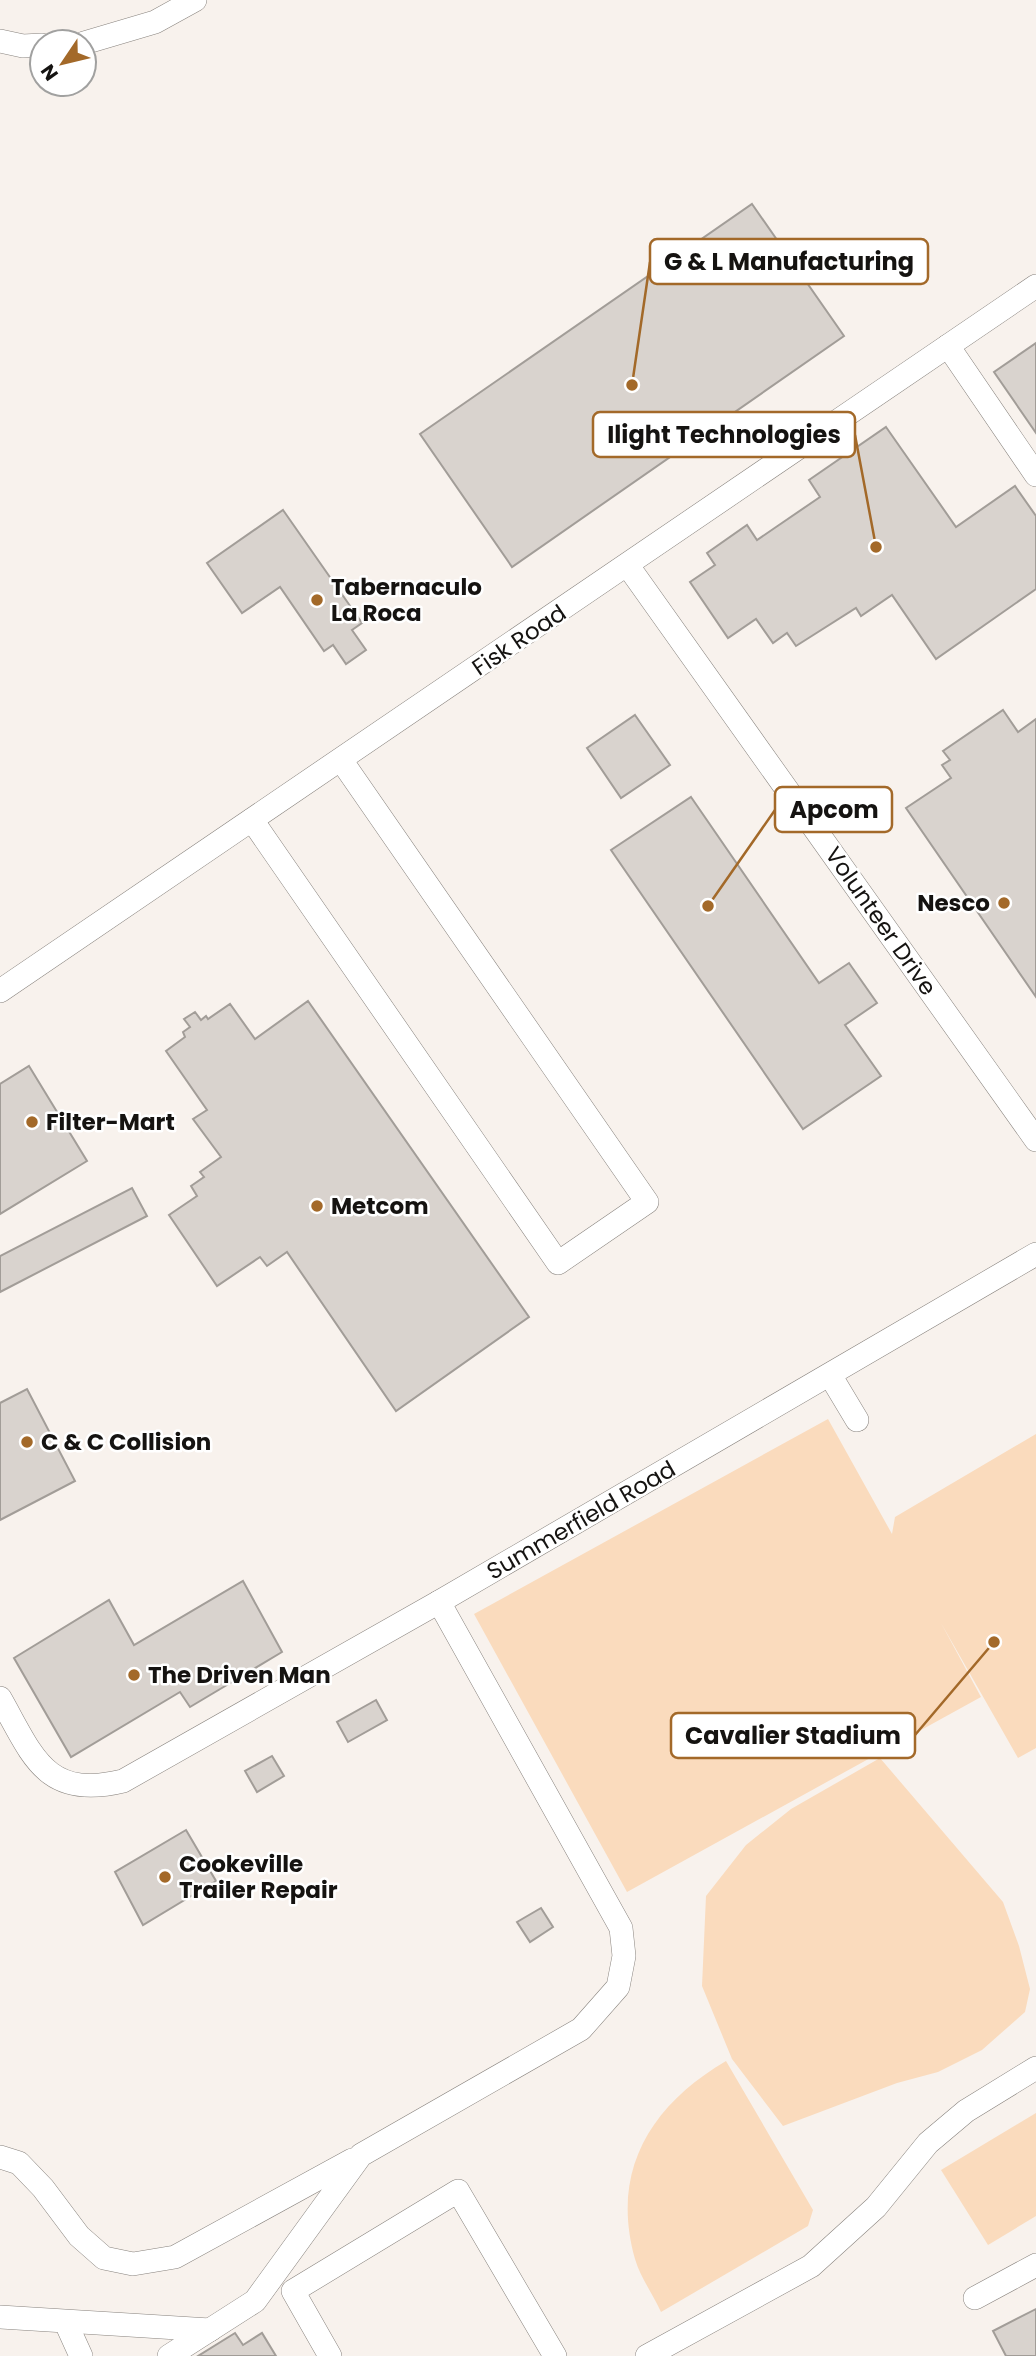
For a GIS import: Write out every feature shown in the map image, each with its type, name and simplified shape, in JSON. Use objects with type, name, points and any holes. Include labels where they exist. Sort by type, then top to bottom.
[{"type":"street","points":[[98,39],[155,22],[195,0]]},
{"type":"street","points":[[0,41],[28,46]]},
{"type":"street","name":"Fisk Road","points":[[0,991],[1036,286]]},
{"type":"street","points":[[948,346],[1036,475]]},
{"type":"street","name":"Volunteer Drive","points":[[628,566],[1036,1140]]},
{"type":"street","points":[[252,820],[558,1263],[647,1202],[341,760]]},
{"type":"street","name":"Summerfield Road","points":[[0,1698],[31,1752],[50,1774],[70,1785],[96,1788],[122,1781],[439,1602],[1036,1254]]},
{"type":"street","points":[[830,1374],[857,1420]]},
{"type":"street","points":[[0,2157],[19,2163],[43,2188],[79,2236],[104,2258],[133,2264],[176,2257],[581,2029],[618,1987],[624,1956],[621,1928],[439,1602]]},
{"type":"street","points":[[646,2356],[811,2266],[876,2207],[928,2143],[966,2111],[1036,2068]]},
{"type":"street","points":[[169,2356],[255,2301],[361,2155]]},
{"type":"street","points":[[330,2356],[293,2291],[458,2191],[555,2356]]},
{"type":"street","points":[[975,2298],[1036,2265]]},
{"type":"street","points":[[0,2317],[210,2330]]},
{"type":"street","points":[[66,2323],[81,2356]]},
{"type":"shaded area","points":[[828,1419],[892,1534],[895,1517],[1036,1434],[1036,1748],[1018,1758],[941,1623],[981,1697],[627,1892],[474,1614]]},
{"type":"shaded area","points":[[880,1758],[1003,1902],[1019,1946],[1030,1989],[1025,2012],[982,2050],[938,2072],[897,2083],[783,2126],[732,2059],[702,1986],[706,1896],[746,1845],[791,1809]]},
{"type":"shaded area","points":[[726,2061],[813,2210],[808,2226],[661,2312],[635,2259],[629,2227],[628,2197],[633,2169],[643,2144],[658,2120],[677,2098]]},
{"type":"shaded area","points":[[1036,2113],[1036,2216],[988,2245],[941,2170]]},
{"type":"building","points":[[752,204],[844,336],[512,567],[420,434]]},
{"type":"building","points":[[1036,343],[1036,433],[994,372]]},
{"type":"building","points":[[886,427],[956,527],[1015,486],[1036,516],[1036,589],[936,659],[892,595],[861,616],[856,608],[796,646],[787,633],[773,643],[756,619],[728,638],[690,582],[715,565],[707,553],[747,525],[757,540],[820,497],[809,480]]},
{"type":"building","name":"Tabernaculo La Roca","points":[[283,510],[362,623],[352,630],[366,650],[346,664],[333,645],[324,651],[280,587],[242,613],[207,563]]},
{"type":"building","name":"Nesco","points":[[1003,710],[1018,732],[1036,719],[1036,997],[906,808],[951,778],[942,765],[950,760],[943,751]]},
{"type":"building","points":[[635,715],[670,765],[621,798],[587,748]]},
{"type":"building","points":[[691,797],[819,983],[849,963],[877,1003],[845,1025],[881,1076],[803,1129],[611,850]]},
{"type":"building","name":"Metcom","points":[[308,1001],[529,1317],[396,1411],[287,1252],[267,1266],[260,1257],[217,1286],[169,1215],[197,1196],[191,1186],[204,1177],[200,1172],[221,1157],[193,1119],[207,1110],[166,1051],[185,1037],[183,1032],[190,1027],[184,1019],[195,1012],[201,1020],[206,1016],[208,1019],[230,1004],[255,1039]]},
{"type":"building","name":"Filter-Mart","points":[[29,1066],[87,1161],[0,1214],[0,1084]]},
{"type":"building","points":[[132,1188],[147,1216],[0,1292],[0,1256]]},
{"type":"building","name":"C & C Collision","points":[[27,1389],[75,1481],[0,1520],[0,1403]]},
{"type":"building","name":"The Driven Man","points":[[243,1581],[282,1652],[190,1707],[180,1692],[71,1757],[14,1658],[109,1600],[134,1645]]},
{"type":"building","points":[[376,1700],[387,1720],[348,1742],[337,1722]]},
{"type":"building","points":[[272,1756],[284,1776],[257,1792],[245,1771]]},
{"type":"building","name":"Cookeville Trailer Repair","points":[[186,1830],[216,1881],[143,1925],[115,1872]]},
{"type":"building","points":[[541,1908],[553,1927],[530,1942],[517,1922]]},
{"type":"building","points":[[1036,2309],[1036,2356],[1006,2356],[993,2331]]},
{"type":"building","points":[[235,2333],[243,2345],[262,2333],[276,2356],[198,2356]]},
{"type":"place","name":"G & L Manufacturing","points":[[632,385]]},
{"type":"place","name":"Ilight Technologies","points":[[876,547]]},
{"type":"place","name":"Tabernaculo La Roca","points":[[317,600]]},
{"type":"place","name":"Nesco","points":[[1004,903]]},
{"type":"place","name":"Apcom","points":[[708,906]]},
{"type":"place","name":"Filter-Mart","points":[[32,1122]]},
{"type":"place","name":"Metcom","points":[[317,1206]]},
{"type":"place","name":"C & C Collision","points":[[27,1442]]},
{"type":"place","name":"Cavalier Stadium","points":[[994,1642]]},
{"type":"place","name":"The Driven Man","points":[[134,1675]]},
{"type":"place","name":"Cookeville Trailer Repair","points":[[165,1877]]}]
